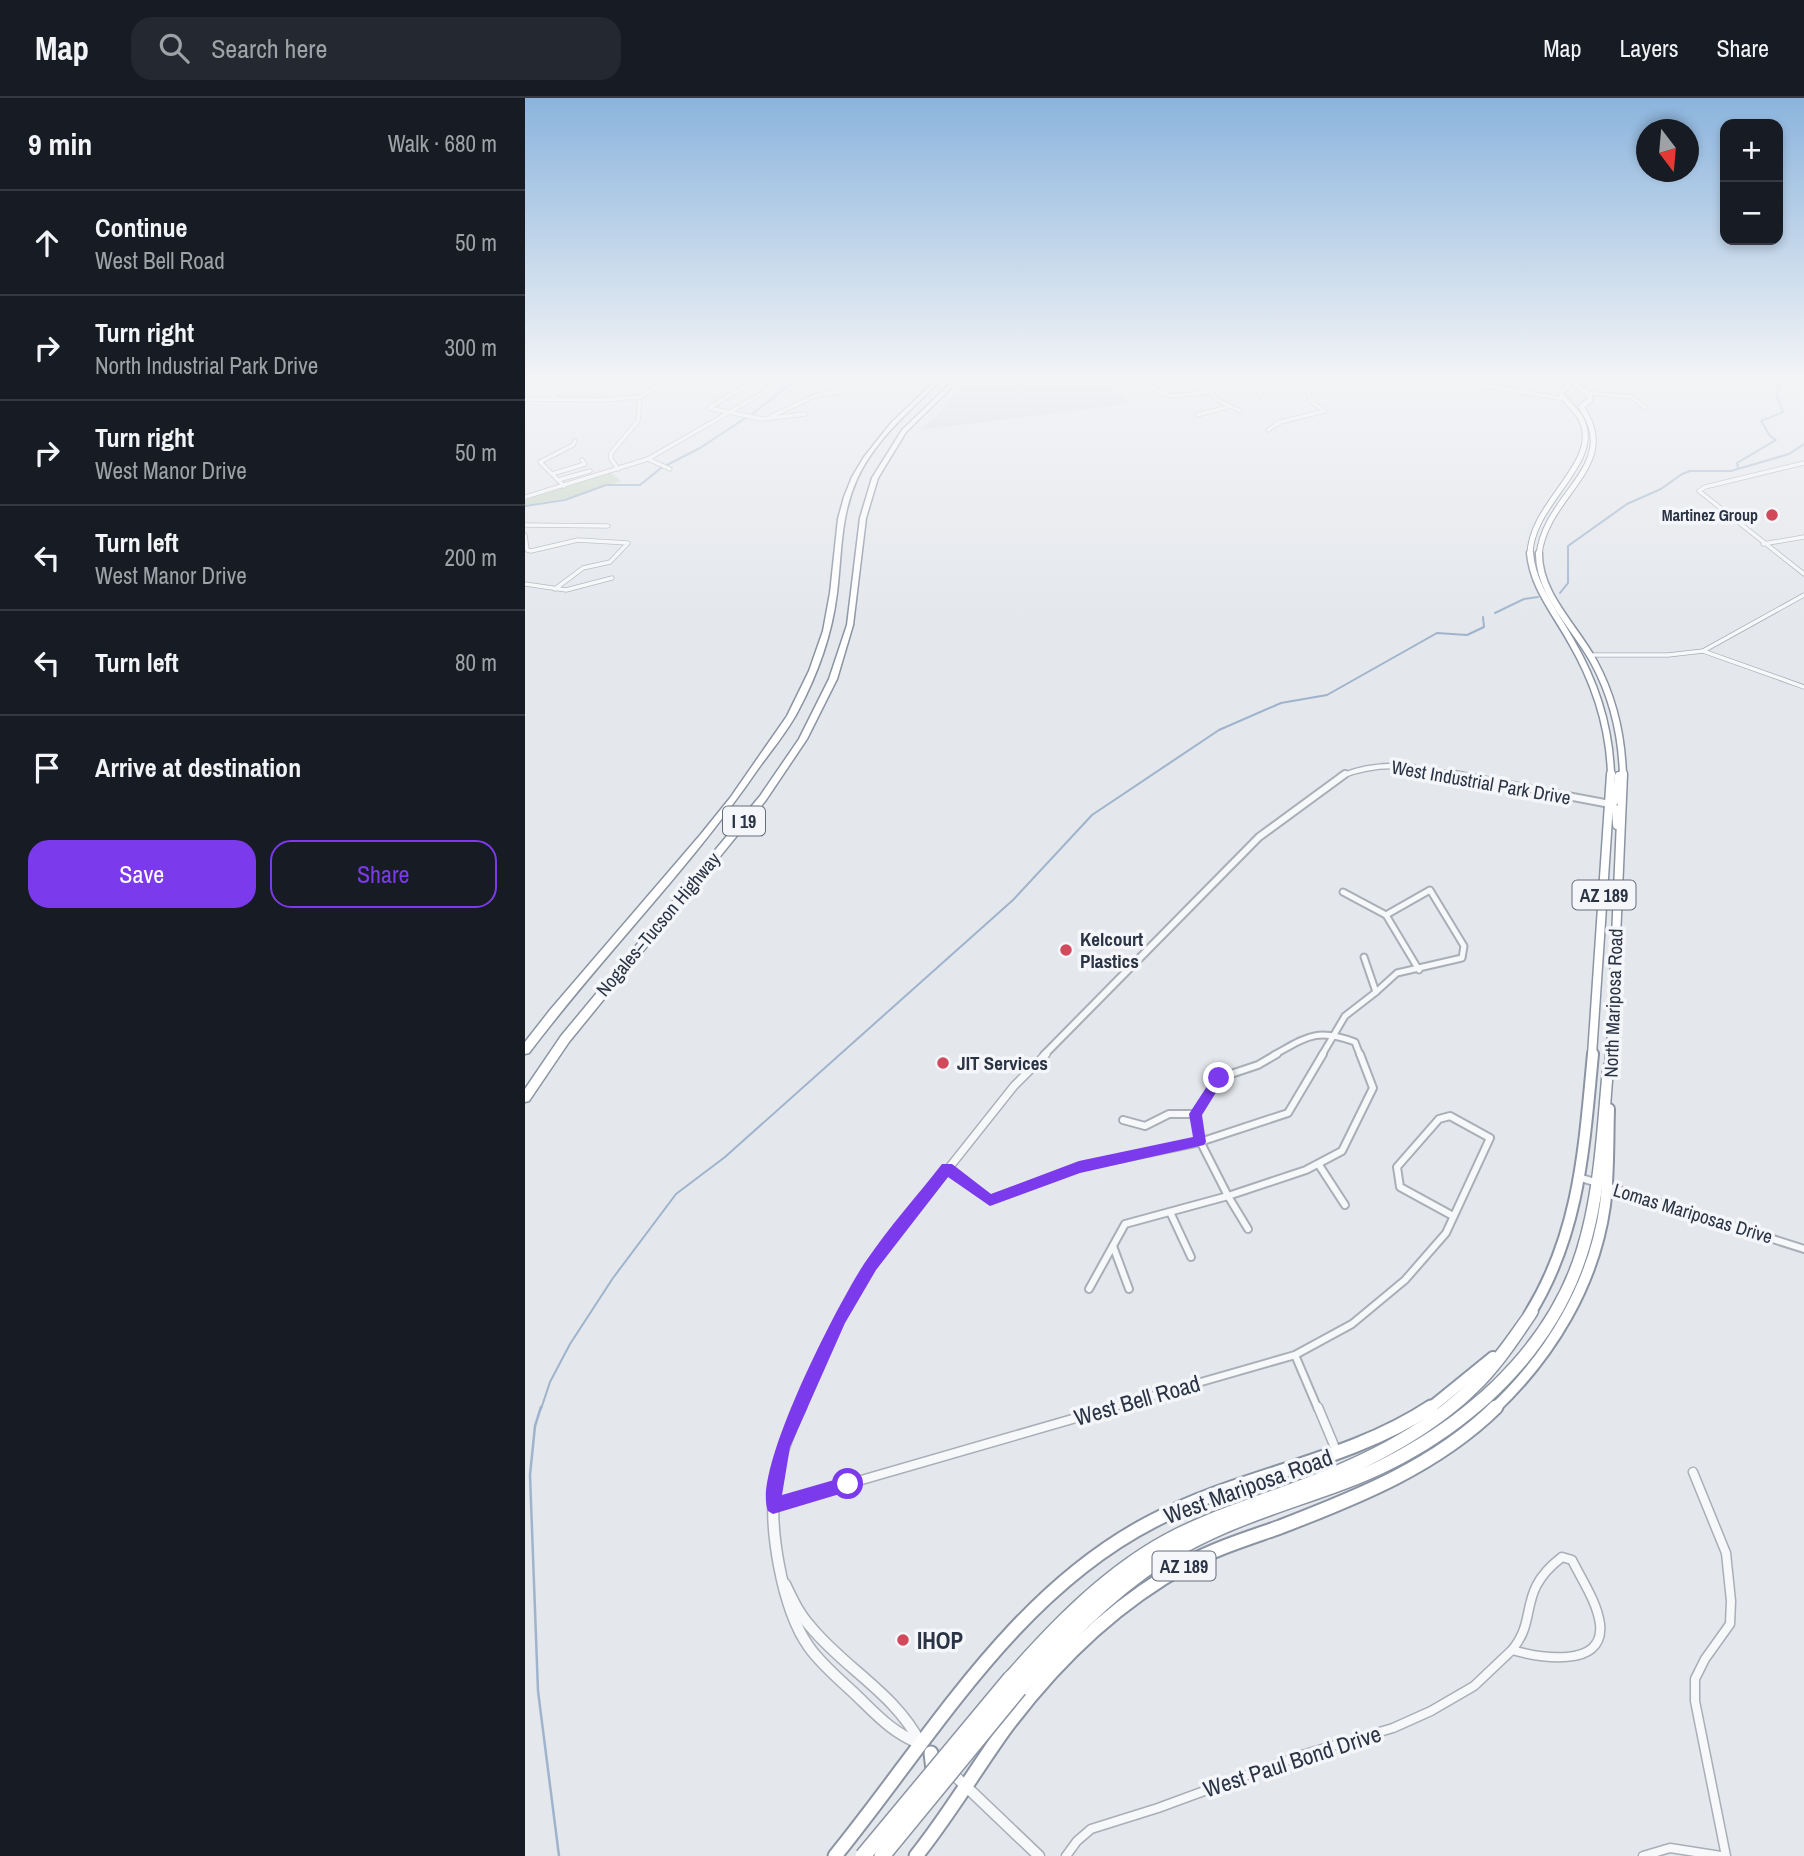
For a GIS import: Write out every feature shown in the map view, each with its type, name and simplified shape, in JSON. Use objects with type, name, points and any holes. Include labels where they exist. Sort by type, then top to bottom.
[{"type":"highway","name":"Nogales–Tucson Highway","points":[[525,1050],[576,984],[726,810],[795,710],[813,671],[832,604],[845,505],[865,461]]},
{"type":"highway","name":"Nogales–Tucson Highway","points":[[525,1098],[573,1028],[763,798],[803,739],[833,679],[850,625],[863,518],[875,478],[885,461]]},
{"type":"highway","name":"North Mariposa Road","points":[[1580,461],[1541,536],[1539,559],[1555,606],[1595,689],[1610,745],[1610,804],[1595,1031],[1581,1178]]},
{"type":"highway","points":[[1582,461],[1588,465]]},
{"type":"highway","name":"North Mariposa Road","points":[[1555,606],[1538,585],[1530,557],[1532,535],[1539,517],[1589,461]]},
{"type":"highway","points":[[1555,606],[1581,650],[1590,655],[1588,659],[1605,704],[1610,745]]},
{"type":"highway","name":"North Mariposa Road","points":[[1590,655],[1610,699],[1621,746],[1624,787],[1611,1060]]},
{"type":"highway","points":[[1619,874],[1616,813],[1610,804],[1616,797],[1621,746]]},
{"type":"highway","points":[[882,1856],[1015,1683],[1087,1614],[1128,1581],[1177,1550],[1222,1528],[1389,1463],[1437,1435],[1476,1406],[1526,1352],[1559,1306],[1588,1233],[1601,1184],[1608,1069],[1611,1060]]},
{"type":"highway","name":"West Mariposa Road","points":[[835,1856],[926,1748],[999,1644],[1082,1565],[1125,1536],[1171,1512],[1390,1432],[1450,1395],[1497,1354],[1532,1312],[1560,1262],[1574,1217],[1581,1178]]},
{"type":"highway","name":"AZ 189","points":[[916,1856],[1007,1726],[1067,1656],[1099,1626],[1163,1577],[1216,1551],[1374,1489],[1457,1443],[1488,1419],[1529,1375],[1570,1314],[1590,1269],[1600,1233],[1601,1184]]},
{"type":"highway","points":[[863,1856],[1015,1683],[1080,1604],[1118,1573],[1171,1539],[1357,1465],[1418,1432],[1454,1406],[1478,1384],[1504,1353],[1532,1312]]},
{"type":"highway","points":[[872,1856],[926,1790],[933,1772],[926,1748]]},
{"type":"street","points":[[541,461],[564,486]]},
{"type":"street","points":[[552,474],[583,461]]},
{"type":"street","points":[[612,461],[618,469]]},
{"type":"street","points":[[525,497],[642,461]]},
{"type":"street","points":[[652,461],[670,469]]},
{"type":"street","points":[[1804,463],[1700,489],[1700,495],[1804,574]]},
{"type":"street","points":[[558,480],[590,471]]},
{"type":"street","points":[[525,525],[608,526]]},
{"type":"street","points":[[525,535],[528,551],[572,541],[596,539],[628,543],[610,562],[583,568],[555,589]]},
{"type":"street","points":[[1763,544],[1804,537]]},
{"type":"street","points":[[525,584],[566,590],[612,578]]},
{"type":"street","points":[[1590,655],[1668,655],[1703,651],[1804,595]]},
{"type":"street","points":[[1703,651],[1804,687]]},
{"type":"street","name":"West Industrial Park Drive","points":[[947,1168],[1014,1086],[1248,848],[1279,821],[1352,770],[1377,765],[1409,766],[1610,804]]},
{"type":"street","points":[[926,1748],[899,1736],[809,1647],[794,1621],[779,1569],[773,1506],[776,1472],[785,1439],[846,1307],[871,1266],[947,1168],[990,1200],[1079,1167],[1200,1142],[1288,1113],[1345,1016],[1397,973],[1462,958],[1464,946],[1430,890],[1386,915]]},
{"type":"street","points":[[1343,892],[1386,915],[1419,970]]},
{"type":"street","points":[[1364,957],[1376,992]]},
{"type":"street","points":[[1089,1289],[1125,1224],[1229,1195],[1319,1165],[1341,1152],[1373,1088],[1355,1042],[1333,1034],[1307,1035],[1258,1065],[1219,1078],[1195,1114],[1200,1142],[1229,1195],[1248,1229]]},
{"type":"street","points":[[1123,1120],[1145,1126],[1170,1114],[1195,1114]]},
{"type":"street","name":"West Bell Road","points":[[773,1506],[1294,1355],[1352,1324],[1405,1280],[1446,1233],[1490,1138],[1450,1116],[1439,1119],[1397,1167],[1400,1187],[1453,1216]]},
{"type":"street","points":[[1319,1165],[1345,1205]]},
{"type":"street","name":"Lomas Mariposas Drive","points":[[1581,1178],[1804,1249]]},
{"type":"street","points":[[1170,1212],[1191,1257]]},
{"type":"street","points":[[1113,1246],[1129,1289]]},
{"type":"street","points":[[1294,1355],[1337,1453]]},
{"type":"street","points":[[1643,1856],[1670,1848],[1724,1856],[1695,1701],[1695,1679],[1705,1659],[1730,1624],[1731,1601],[1726,1553],[1693,1472]]},
{"type":"street","name":"West Paul Bond Drive","points":[[1066,1856],[1077,1841],[1091,1829],[1158,1808],[1302,1755],[1393,1728],[1431,1711],[1474,1686],[1511,1650],[1517,1646],[1527,1623],[1532,1590],[1544,1571],[1562,1557],[1572,1560],[1585,1584],[1601,1628],[1597,1642],[1586,1653],[1560,1659],[1511,1650]]},
{"type":"street","points":[[779,1569],[805,1620],[839,1655],[909,1718],[926,1748],[1039,1856]]},
{"type":"street","points":[[828,1668],[839,1655]]},
{"type":"green space","points":[[611,473],[621,481],[569,498],[525,505],[525,500]]},
{"type":"waterway","points":[[525,506],[565,500],[606,485],[640,485],[675,461]]},
{"type":"waterway","points":[[1738,468],[1737,463],[1740,461]]},
{"type":"waterway","points":[[1560,593],[1568,583],[1568,546],[1627,504],[1661,489],[1690,471],[1731,471],[1765,461]]},
{"type":"waterway","points":[[1495,613],[1524,599],[1538,597]]},
{"type":"waterway","points":[[541,1409],[550,1382],[570,1344],[613,1278],[676,1194],[725,1157],[1013,900],[1092,815],[1219,730],[1281,703],[1327,695],[1437,633],[1467,635],[1484,627],[1483,617]]},
{"type":"waterway","points":[[541,1407],[535,1426],[530,1475],[538,1691],[559,1856]]},
{"type":"place","name":"Martinez Group","points":[[1772,515]]},
{"type":"place","name":"Kelcourt Plastics","points":[[1066,950]]},
{"type":"place","name":"JIT Services","points":[[943,1063]]},
{"type":"place","name":"IHOP","points":[[903,1640]]},
{"type":"route","points":[[848,1484],[773,1506],[778,1465],[788,1432],[840,1318],[871,1266],[947,1168],[990,1200],[1079,1167],[1200,1142],[1195,1127],[1195,1114],[1219,1078]]}]
